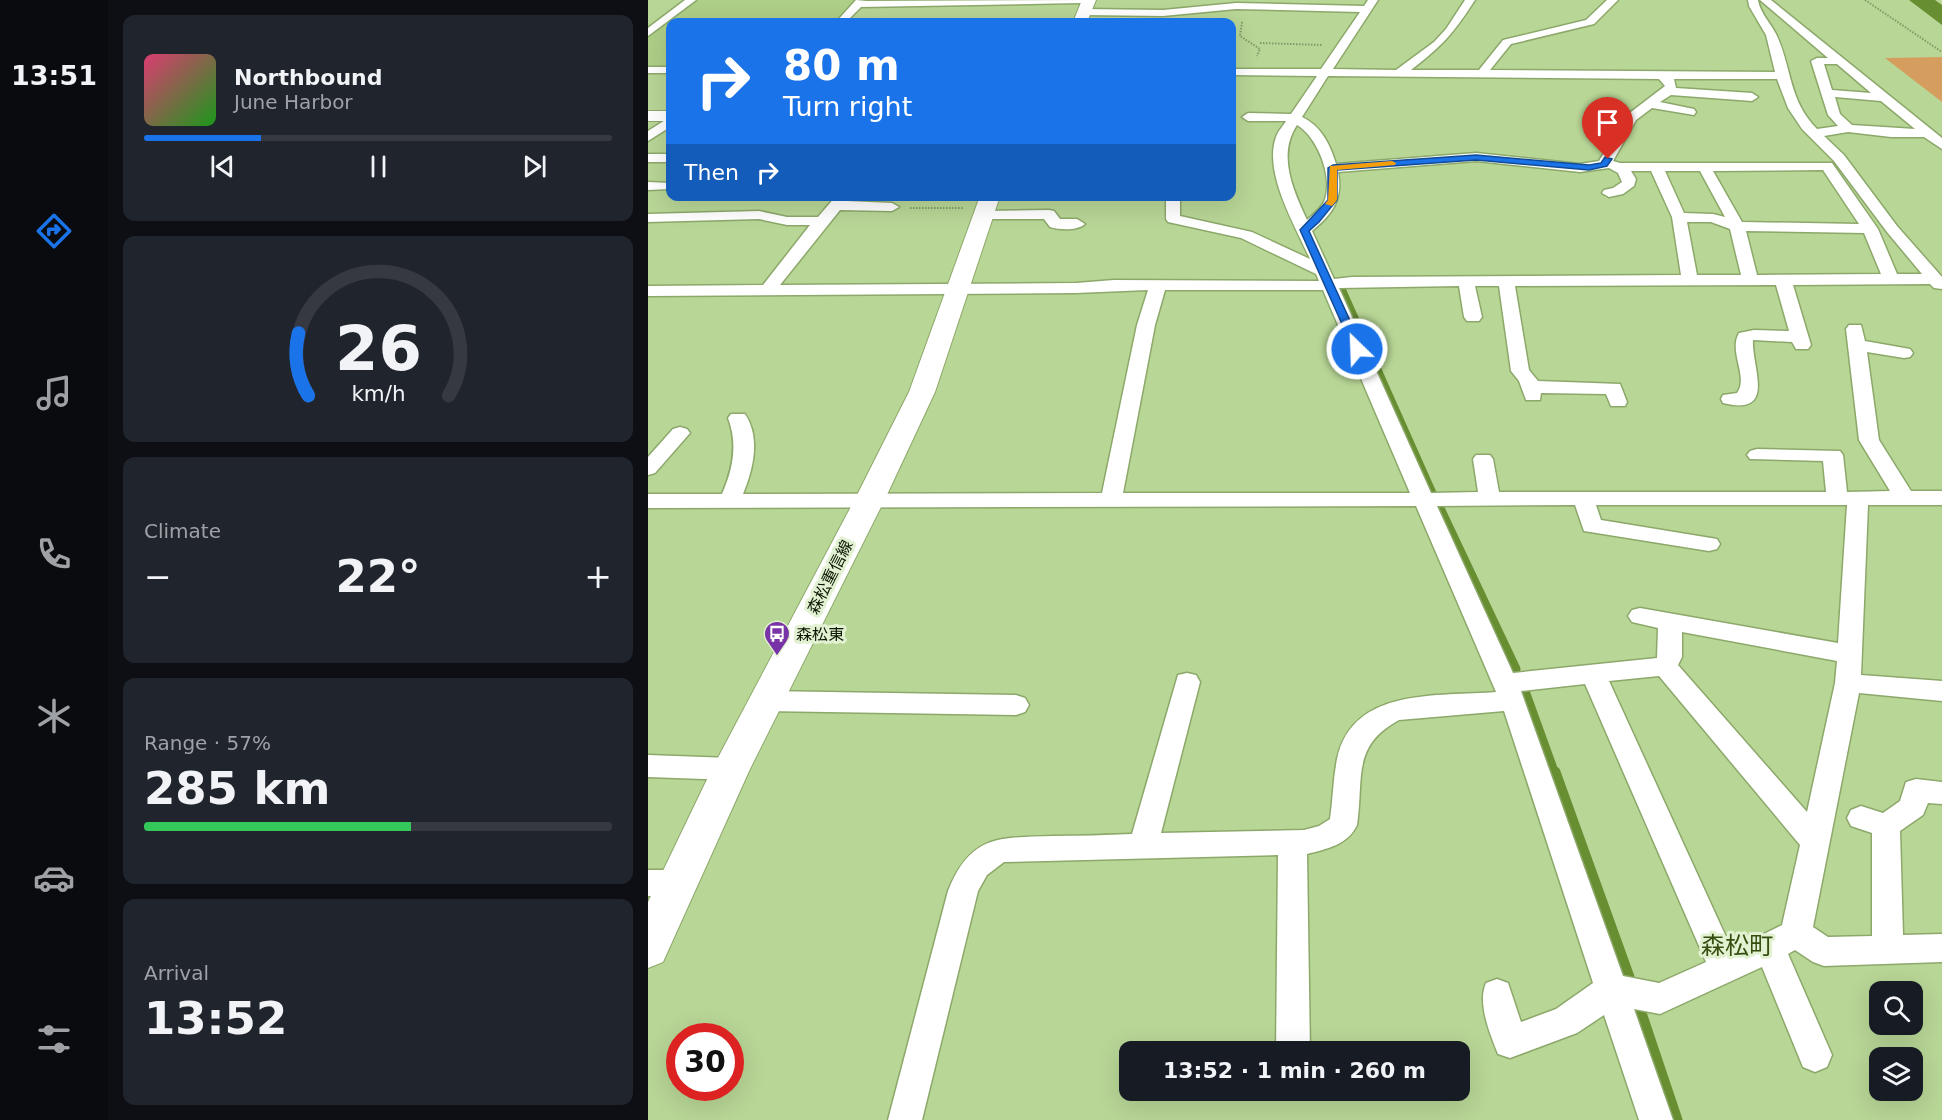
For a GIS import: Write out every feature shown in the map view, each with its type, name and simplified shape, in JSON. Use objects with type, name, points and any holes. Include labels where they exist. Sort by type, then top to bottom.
[{"type":"main road","points":[[648,116],[666,116]]},
{"type":"main road","name":"森松重信線","points":[[648,948],[662,883],[731,769],[870,500],[922,392],[987,205]]},
{"type":"street","points":[[668,18],[691,0]]},
{"type":"street","points":[[1398,74],[1438,44],[1450,31],[1470,0]]},
{"type":"street","points":[[1482,74],[1501,46],[1508,42],[1590,22],[1613,0]]},
{"type":"street","points":[[1753,0],[1754,6],[1771,35],[1790,100],[1802,119],[1839,158],[1892,229],[1938,283]]},
{"type":"street","points":[[1764,0],[1942,145]]},
{"type":"street","points":[[1780,0],[1906,99]]},
{"type":"street","points":[[845,18],[860,2],[1163,13],[1236,6],[1370,4]]},
{"type":"street","points":[[1370,4],[1283,136],[1279,159],[1285,184],[1509,692],[1656,1120]]},
{"type":"street","points":[[648,33],[666,19]]},
{"type":"street","points":[[1840,61],[1817,62],[1834,115],[1848,128]]},
{"type":"street","points":[[648,70],[666,70]]},
{"type":"street","points":[[1236,72],[1782,76]]},
{"type":"street","points":[[1612,165],[1631,118],[1668,91],[1671,86],[1670,81],[1662,75]]},
{"type":"street","points":[[1668,91],[1752,97]]},
{"type":"street","points":[[1826,93],[1886,98]]},
{"type":"street","points":[[1650,104],[1690,112]]},
{"type":"street","points":[[1248,117],[1294,119],[1310,126],[1333,168],[1332,200],[1316,220],[1304,230]]},
{"type":"street","points":[[649,135],[666,124]]},
{"type":"street","points":[[1815,133],[1848,128],[1891,133],[1928,133]]},
{"type":"street","points":[[648,158],[666,158]]},
{"type":"street","points":[[1333,168],[1476,158],[1580,168],[1612,165],[1827,166],[1870,229],[1891,279]]},
{"type":"street","points":[[1609,193],[1618,191],[1629,183],[1629,178],[1612,165]]},
{"type":"street","points":[[1704,166],[1737,226],[1750,280]]},
{"type":"street","points":[[1656,167],[1679,217],[1690,280]]},
{"type":"street","points":[[648,186],[666,186]]},
{"type":"street","points":[[768,290],[840,201],[892,207]]},
{"type":"street","points":[[1173,201],[1173,219],[1240,233],[1326,278]]},
{"type":"street","points":[[987,205],[1049,214],[1055,224],[1077,224]]},
{"type":"street","points":[[648,218],[759,215],[787,221],[822,221]]},
{"type":"street","points":[[1679,217],[1713,218],[1737,226],[1870,229]]},
{"type":"street","points":[[648,291],[958,289],[1158,285],[1326,278],[1352,282],[1891,279],[1938,283]]},
{"type":"street","points":[[1730,399],[1742,401],[1747,398],[1750,390],[1743,344],[1745,337],[1754,335],[1801,341],[1783,279]]},
{"type":"street","points":[[1466,281],[1473,317]]},
{"type":"street","points":[[1506,281],[1507,344],[1520,371],[1528,379],[1531,392],[1613,388],[1618,402]]},
{"type":"street","points":[[1111,500],[1146,325],[1158,285]]},
{"type":"street","points":[[1904,353],[1856,337],[1869,440],[1905,498]]},
{"type":"street","points":[[729,501],[738,483],[743,460],[745,433],[738,418]]},
{"type":"street","points":[[648,469],[680,433]]},
{"type":"street","points":[[1756,455],[1833,455],[1848,499],[1850,654],[1848,683],[1815,842],[1783,940],[1815,1055]]},
{"type":"street","points":[[1483,459],[1490,500]]},
{"type":"street","points":[[648,501],[1942,498]]},
{"type":"street","points":[[1584,500],[1592,526],[1709,544]]},
{"type":"street","points":[[1640,616],[1850,654]]},
{"type":"street","points":[[1665,666],[1670,657],[1670,622]]},
{"type":"street","points":[[905,1120],[963,891],[968,877],[982,860],[1000,850],[1292,842],[1326,837],[1343,825],[1352,750],[1362,730],[1378,717],[1394,710],[1509,692],[1593,674],[1665,666]]},
{"type":"street","points":[[1665,666],[1815,842]]},
{"type":"street","points":[[1593,674],[1725,970]]},
{"type":"street","points":[[1143,846],[1187,682]]},
{"type":"street","points":[[1848,683],[1942,691]]},
{"type":"street","points":[[765,701],[1016,705]]},
{"type":"street","points":[[648,766],[731,769]]},
{"type":"street","points":[[1888,951],[1874,822],[1913,807],[1916,790],[1942,793]]},
{"type":"street","points":[[1292,842],[1293,1041]]},
{"type":"street","points":[[1611,989],[1660,999],[1725,970],[1783,940],[1824,952],[1942,948]]},
{"type":"street","points":[[1497,994],[1510,1042],[1565,1022],[1588,1008],[1611,989]]},
{"type":"path","points":[[1865,0],[1942,52]]},
{"type":"path","points":[[1242,22],[1240,36],[1260,49],[1255,57]]},
{"type":"path","points":[[1260,43],[1342,46]]},
{"type":"path","points":[[892,207],[951,210],[987,205]]},
{"type":"shaded area","points":[[697,0],[854,0],[838,18],[673,18]]},
{"type":"shaded area","points":[[1909,0],[1935,0],[1942,5],[1942,25]]},
{"type":"shaded area","points":[[666,23],[666,68],[648,68],[648,37]]},
{"type":"shaded area","points":[[1942,57],[1942,102],[1885,58]]},
{"type":"waterway","points":[[1341,287],[1343,291]]},
{"type":"waterway","points":[[1343,291],[1433,493]]},
{"type":"waterway","points":[[1439,506],[1516,669]]},
{"type":"waterway","points":[[1525,691],[1555,774]]},
{"type":"waterway","points":[[1555,772],[1629,977]]},
{"type":"waterway","points":[[1638,1004],[1677,1120]]},
{"type":"slow traffic","points":[[1329,204],[1332,200],[1333,168],[1392,163]]},
{"type":"place","name":"森松東","points":[[777,657]]},
{"type":"district","name":"森松町","points":[[1737,946]]},
{"type":"route","points":[[1357,349],[1304,230],[1316,220],[1332,200],[1333,168],[1476,158],[1589,168],[1604,165],[1608,159]]}]
